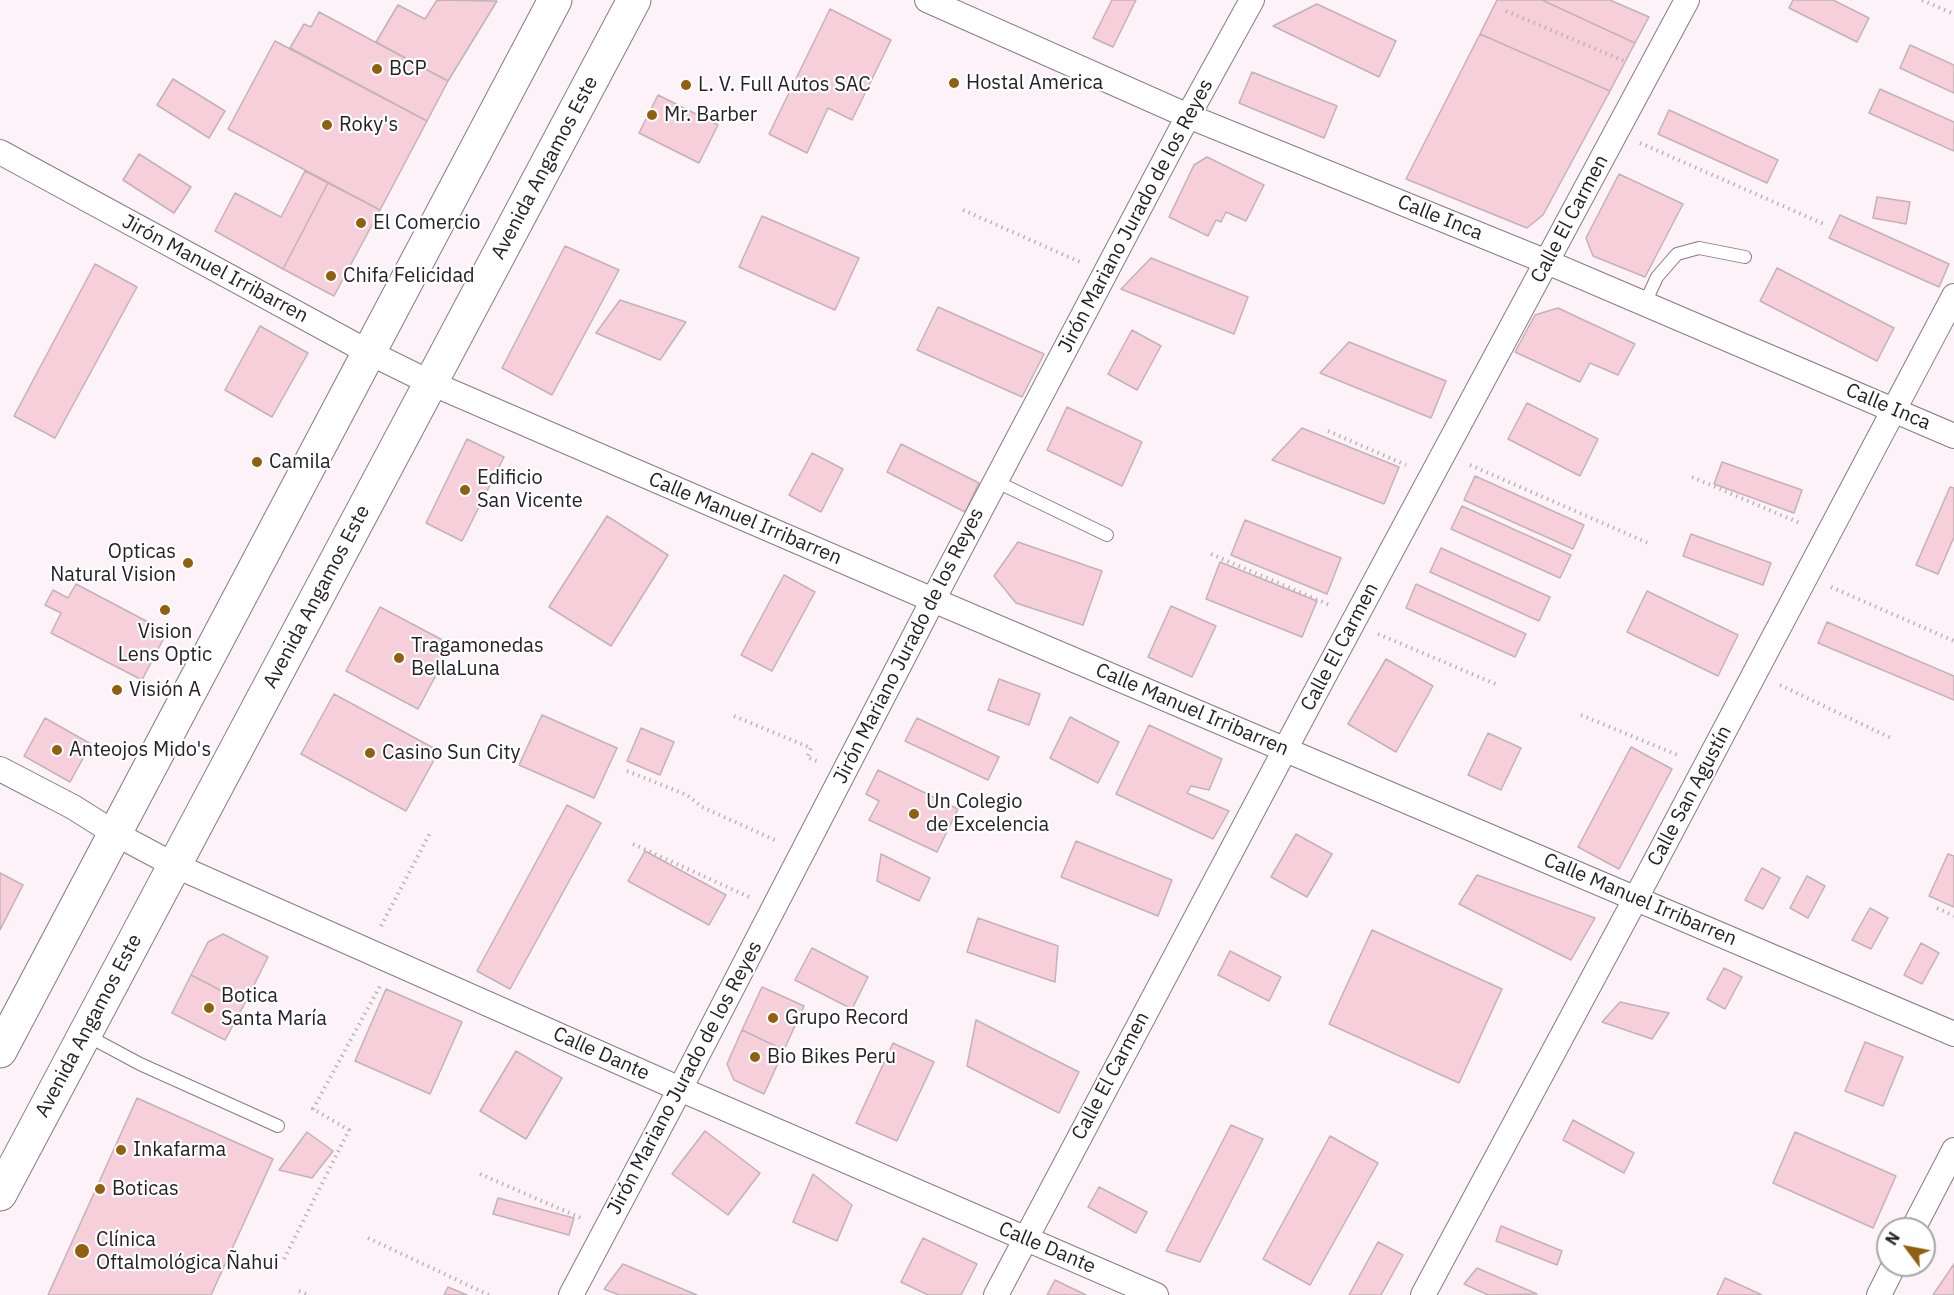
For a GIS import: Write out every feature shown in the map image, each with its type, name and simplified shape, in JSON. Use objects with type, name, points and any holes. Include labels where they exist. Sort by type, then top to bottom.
[{"type":"main road","points":[[0,1051],[555,0]]},
{"type":"main road","name":"Avenida Angamos Este","points":[[0,1194],[634,0]]},
{"type":"street","name":"Calle Inca","points":[[927,0],[1188,116],[1547,262],[1954,436]]},
{"type":"street","name":"Jirón Mariano Jurado de los Reyes","points":[[571,1295],[995,481],[1252,0]]},
{"type":"street","name":"Calle El Carmen","points":[[996,1295],[1024,1238],[1687,0]]},
{"type":"street","name":"Jirón Manuel Irribarren","points":[[0,152],[369,353],[431,383]]},
{"type":"street","name":"Calle San Agustín","points":[[1423,1295],[1706,767],[1954,296]]},
{"type":"street","name":"Calle Manuel Irribarren","points":[[431,383],[933,600],[1954,1034]]},
{"type":"street","name":"Calle Dante","points":[[0,769],[74,807],[116,834],[174,865],[680,1089],[1156,1295]]},
{"type":"street","points":[[1919,1217],[1954,1150]]},
{"type":"street","points":[[1879,1295],[1888,1277]]},
{"type":"lane","points":[[1645,303],[1657,277],[1677,254],[1699,248],[1745,257]]},
{"type":"lane","points":[[995,481],[1107,535]]},
{"type":"lane","points":[[85,1034],[140,1064],[278,1126]]},
{"type":"path","points":[[1922,0],[1954,15]]},
{"type":"path","points":[[1506,10],[1649,72]]},
{"type":"path","points":[[1617,132],[1826,225]]},
{"type":"path","points":[[963,210],[1105,274]]},
{"type":"path","points":[[1328,431],[1432,476]]},
{"type":"path","points":[[1444,453],[1648,543]]},
{"type":"path","points":[[1692,477],[1827,536]]},
{"type":"path","points":[[1211,554],[1498,686]]},
{"type":"path","points":[[1806,576],[1954,641]]},
{"type":"path","points":[[1755,673],[1893,739]]},
{"type":"path","points":[[1581,715],[1706,767]]},
{"type":"path","points":[[734,716],[811,748],[807,757],[843,772]]},
{"type":"path","points":[[627,771],[687,795],[702,807],[802,853]]},
{"type":"path","points":[[369,951],[430,833]]},
{"type":"path","points":[[633,844],[774,908]]},
{"type":"path","points":[[1937,908],[1954,916]]},
{"type":"path","points":[[284,1258],[350,1130],[313,1109],[393,962]]},
{"type":"path","points":[[480,1174],[606,1229]]},
{"type":"path","points":[[368,1238],[489,1295]]},
{"type":"path","points":[[299,1291],[308,1295]]},
{"type":"building","points":[[437,0],[497,1],[448,81],[376,42],[398,5],[425,19]]},
{"type":"building","points":[[1112,0],[1136,0],[1113,47],[1093,38]]},
{"type":"building","points":[[1497,0],[1542,0],[1635,43],[1610,91],[1480,34]]},
{"type":"building","points":[[1542,0],[1610,0],[1649,17],[1635,43]]},
{"type":"building","points":[[1793,0],[1833,0],[1869,18],[1857,42],[1789,8]]},
{"type":"building","points":[[1317,4],[1396,41],[1379,77],[1273,26]]},
{"type":"building","points":[[830,9],[891,40],[852,120],[828,108],[807,153],[769,134]]},
{"type":"building","name":"BCP","points":[[319,12],[448,81],[427,121],[290,48],[304,24],[311,27]]},
{"type":"building","points":[[1480,34],[1610,91],[1543,215],[1527,228],[1406,179]]},
{"type":"building","name":"Roky's","points":[[275,41],[427,121],[380,210],[228,129]]},
{"type":"building","points":[[1910,45],[1954,65],[1954,93],[1900,68]]},
{"type":"building","points":[[1252,72],[1337,106],[1324,138],[1239,103]]},
{"type":"building","points":[[173,79],[225,111],[209,138],[157,105]]},
{"type":"building","points":[[1880,89],[1954,122],[1954,151],[1869,113]]},
{"type":"building","points":[[658,95],[718,125],[699,163],[639,133]]},
{"type":"building","points":[[1669,110],[1778,160],[1767,183],[1658,134]]},
{"type":"building","points":[[139,154],[191,187],[174,213],[123,180]]},
{"type":"building","points":[[1207,157],[1264,185],[1246,221],[1226,212],[1221,222],[1216,220],[1208,236],[1169,217],[1194,165]]},
{"type":"building","points":[[305,171],[328,183],[283,269],[215,231],[235,193],[281,217]]},
{"type":"building","points":[[1619,174],[1683,204],[1645,277],[1593,256],[1586,238]]},
{"type":"building","points":[[328,183],[380,210],[334,296],[283,269]]},
{"type":"building","points":[[1877,197],[1910,202],[1906,224],[1873,218]]},
{"type":"building","points":[[1840,215],[1949,264],[1939,287],[1829,238]]},
{"type":"building","points":[[762,216],[859,258],[835,310],[739,267]]},
{"type":"building","points":[[565,246],[619,270],[552,395],[502,368]]},
{"type":"building","points":[[1151,258],[1248,297],[1234,334],[1121,289]]},
{"type":"building","points":[[95,264],[137,287],[55,438],[14,416]]},
{"type":"building","points":[[1777,268],[1894,328],[1877,361],[1760,301]]},
{"type":"building","points":[[620,300],[686,322],[660,360],[596,333]]},
{"type":"building","points":[[938,307],[1044,354],[1022,397],[917,350]]},
{"type":"building","points":[[1558,308],[1635,344],[1618,375],[1590,363],[1580,382],[1515,352],[1535,315]]},
{"type":"building","points":[[260,326],[308,353],[272,417],[225,390]]},
{"type":"building","points":[[1132,330],[1161,346],[1137,390],[1108,374]]},
{"type":"building","points":[[1349,342],[1446,381],[1431,418],[1320,373]]},
{"type":"building","points":[[1527,403],[1598,439],[1580,476],[1508,439]]},
{"type":"building","points":[[1067,407],[1142,442],[1122,486],[1047,450]]},
{"type":"building","points":[[1302,428],[1399,467],[1384,504],[1272,460]]},
{"type":"building","name":"Edificio San Vicente","points":[[467,439],[504,457],[462,541],[426,523]]},
{"type":"building","points":[[901,444],[979,483],[965,512],[887,472]]},
{"type":"building","points":[[812,453],[843,469],[821,512],[789,495]]},
{"type":"building","points":[[1722,462],[1802,490],[1794,513],[1714,484]]},
{"type":"building","points":[[1475,476],[1584,525],[1573,549],[1464,500]]},
{"type":"building","points":[[1950,487],[1954,488],[1954,537],[1938,574],[1916,565]]},
{"type":"building","points":[[1462,506],[1571,555],[1560,578],[1451,529]]},
{"type":"building","points":[[607,516],[668,555],[611,646],[549,607]]},
{"type":"building","points":[[1245,520],[1341,558],[1327,594],[1231,555]]},
{"type":"building","points":[[1691,534],[1771,563],[1763,585],[1683,556]]},
{"type":"building","points":[[1018,542],[1102,571],[1083,625],[1016,603],[994,576]]},
{"type":"building","points":[[1441,548],[1550,597],[1539,621],[1430,572]]},
{"type":"building","points":[[1220,562],[1317,601],[1302,637],[1206,599]]},
{"type":"building","points":[[784,575],[815,592],[772,671],[741,655]]},
{"type":"building","points":[[76,584],[167,632],[142,680],[51,633],[61,613],[45,605],[53,590],[68,598]]},
{"type":"building","points":[[1416,584],[1526,634],[1515,657],[1406,608]]},
{"type":"building","points":[[1647,591],[1738,635],[1718,676],[1627,632]]},
{"type":"building","points":[[1171,606],[1216,626],[1192,677],[1148,657]]},
{"type":"building","name":"Tragamonedas BellaLuna","points":[[380,607],[452,645],[418,709],[346,671]]},
{"type":"building","points":[[1827,622],[1954,676],[1954,700],[1818,643]]},
{"type":"building","points":[[1386,659],[1433,686],[1396,752],[1348,724]]},
{"type":"building","points":[[999,679],[1040,694],[1029,725],[988,710]]},
{"type":"building","name":"Casino Sun City","points":[[334,694],[439,751],[406,811],[301,754]]},
{"type":"building","points":[[542,715],[617,748],[594,798],[519,765]]},
{"type":"building","points":[[1070,717],[1119,742],[1098,783],[1050,758]]},
{"type":"building","name":"Anteojos Mido's","points":[[45,718],[91,744],[70,782],[24,756]]},
{"type":"building","points":[[917,718],[999,757],[988,780],[905,741]]},
{"type":"building","points":[[1149,725],[1222,759],[1209,790],[1191,786],[1187,793],[1229,811],[1213,839],[1116,794]]},
{"type":"building","points":[[641,728],[674,742],[660,775],[627,761]]},
{"type":"building","points":[[1488,733],[1521,748],[1501,790],[1468,775]]},
{"type":"building","points":[[1631,747],[1672,769],[1619,869],[1578,847]]},
{"type":"building","name":"Un Colegio de Excelencia","points":[[878,770],[958,809],[937,852],[869,820],[879,801],[866,794]]},
{"type":"building","points":[[567,805],[601,823],[510,989],[477,971]]},
{"type":"building","points":[[1296,834],[1332,854],[1307,897],[1271,877]]},
{"type":"building","points":[[1076,841],[1172,880],[1158,916],[1061,877]]},
{"type":"building","points":[[645,851],[726,895],[709,925],[628,881]]},
{"type":"building","points":[[881,854],[930,878],[919,901],[877,881]]},
{"type":"building","points":[[1948,854],[1954,856],[1954,907],[1929,896]]},
{"type":"building","points":[[1762,868],[1780,878],[1763,909],[1745,900]]},
{"type":"building","points":[[0,873],[23,885],[0,930]]},
{"type":"building","points":[[1477,875],[1595,918],[1571,960],[1459,904]]},
{"type":"building","points":[[1807,876],[1825,886],[1808,918],[1790,908]]},
{"type":"building","points":[[1870,908],[1888,918],[1871,949],[1852,940]]},
{"type":"building","points":[[978,918],[1058,946],[1055,982],[967,952]]},
{"type":"building","points":[[1372,930],[1502,989],[1459,1083],[1329,1024]]},
{"type":"building","points":[[223,934],[268,957],[245,1003],[191,975],[208,942]]},
{"type":"building","points":[[1921,943],[1939,953],[1922,984],[1904,975]]},
{"type":"building","points":[[812,948],[868,977],[852,1009],[795,980]]},
{"type":"building","points":[[1230,951],[1281,977],[1269,1001],[1218,975]]},
{"type":"building","points":[[1724,968],[1742,977],[1725,1009],[1707,999]]},
{"type":"building","name":"Botica Santa María","points":[[191,975],[245,1003],[225,1040],[172,1013]]},
{"type":"building","name":"Grupo Record","points":[[762,987],[804,1006],[784,1050],[742,1030]]},
{"type":"building","points":[[386,989],[462,1022],[430,1094],[355,1061]]},
{"type":"building","points":[[1620,1002],[1669,1013],[1652,1039],[1602,1022]]},
{"type":"building","points":[[976,1020],[1079,1072],[1059,1113],[967,1066]]},
{"type":"building","name":"Bio Bikes Peru","points":[[742,1030],[784,1050],[764,1094],[734,1080],[727,1064]]},
{"type":"building","points":[[1865,1042],[1903,1057],[1883,1106],[1845,1091]]},
{"type":"building","points":[[893,1043],[934,1062],[897,1141],[856,1123]]},
{"type":"building","points":[[516,1051],[562,1078],[526,1139],[480,1111]]},
{"type":"building","points":[[137,1098],[273,1159],[211,1295],[48,1295]]},
{"type":"building","points":[[1573,1120],[1634,1153],[1624,1173],[1563,1140]]},
{"type":"building","points":[[1231,1125],[1263,1139],[1200,1262],[1166,1251]]},
{"type":"building","points":[[705,1131],[760,1173],[728,1215],[672,1174]]},
{"type":"building","points":[[307,1132],[333,1151],[312,1178],[279,1170]]},
{"type":"building","points":[[1795,1132],[1896,1176],[1873,1228],[1773,1183]]},
{"type":"building","points":[[1330,1136],[1378,1163],[1310,1285],[1263,1259]]},
{"type":"building","points":[[813,1174],[852,1205],[837,1241],[793,1222]]},
{"type":"building","points":[[1099,1187],[1147,1212],[1136,1233],[1088,1207]]},
{"type":"building","points":[[498,1198],[574,1218],[569,1235],[493,1214]]},
{"type":"building","points":[[1501,1226],[1562,1251],[1557,1265],[1496,1241]]},
{"type":"building","points":[[923,1238],[977,1264],[961,1295],[928,1295],[901,1282]]},
{"type":"building","points":[[1378,1242],[1403,1255],[1381,1295],[1349,1295]]},
{"type":"building","points":[[623,1264],[697,1295],[619,1295],[604,1289]]},
{"type":"building","points":[[1954,1264],[1954,1295],[1933,1295]]},
{"type":"building","points":[[1477,1268],[1537,1294],[1488,1295],[1464,1284]]},
{"type":"building","points":[[1725,1278],[1762,1295],[1717,1295]]},
{"type":"building","points":[[1055,1280],[1086,1295],[1047,1295]]},
{"type":"building","points":[[448,1287],[467,1295],[444,1295]]},
{"type":"place","name":"BCP","points":[[377,69]]},
{"type":"place","name":"Hostal America","points":[[954,83]]},
{"type":"place","name":"L. V. Full Autos SAC","points":[[686,85]]},
{"type":"place","name":"Mr. Barber","points":[[652,115]]},
{"type":"place","name":"Roky's","points":[[327,125]]},
{"type":"place","name":"El Comercio","points":[[361,223]]},
{"type":"place","name":"Chifa Felicidad","points":[[331,276]]},
{"type":"place","name":"Camila","points":[[257,462]]},
{"type":"place","name":"Edificio San Vicente","points":[[465,490]]},
{"type":"place","name":"Opticas Natural Vision","points":[[188,563]]},
{"type":"place","name":"Vision Lens Optic","points":[[165,610]]},
{"type":"place","name":"Tragamonedas BellaLuna","points":[[399,658]]},
{"type":"place","name":"Visión A","points":[[117,690]]},
{"type":"place","name":"Anteojos Mido's","points":[[57,750]]},
{"type":"place","name":"Casino Sun City","points":[[370,753]]},
{"type":"place","name":"Un Colegio de Excelencia","points":[[914,814]]},
{"type":"place","name":"Botica Santa María","points":[[209,1008]]},
{"type":"place","name":"Grupo Record","points":[[773,1018]]},
{"type":"place","name":"Bio Bikes Peru","points":[[755,1057]]},
{"type":"place","name":"Inkafarma","points":[[121,1150]]},
{"type":"place","name":"Boticas","points":[[100,1189]]},
{"type":"place","name":"Clínica Oftalmológica Ñahui","points":[[82,1251]]}]
